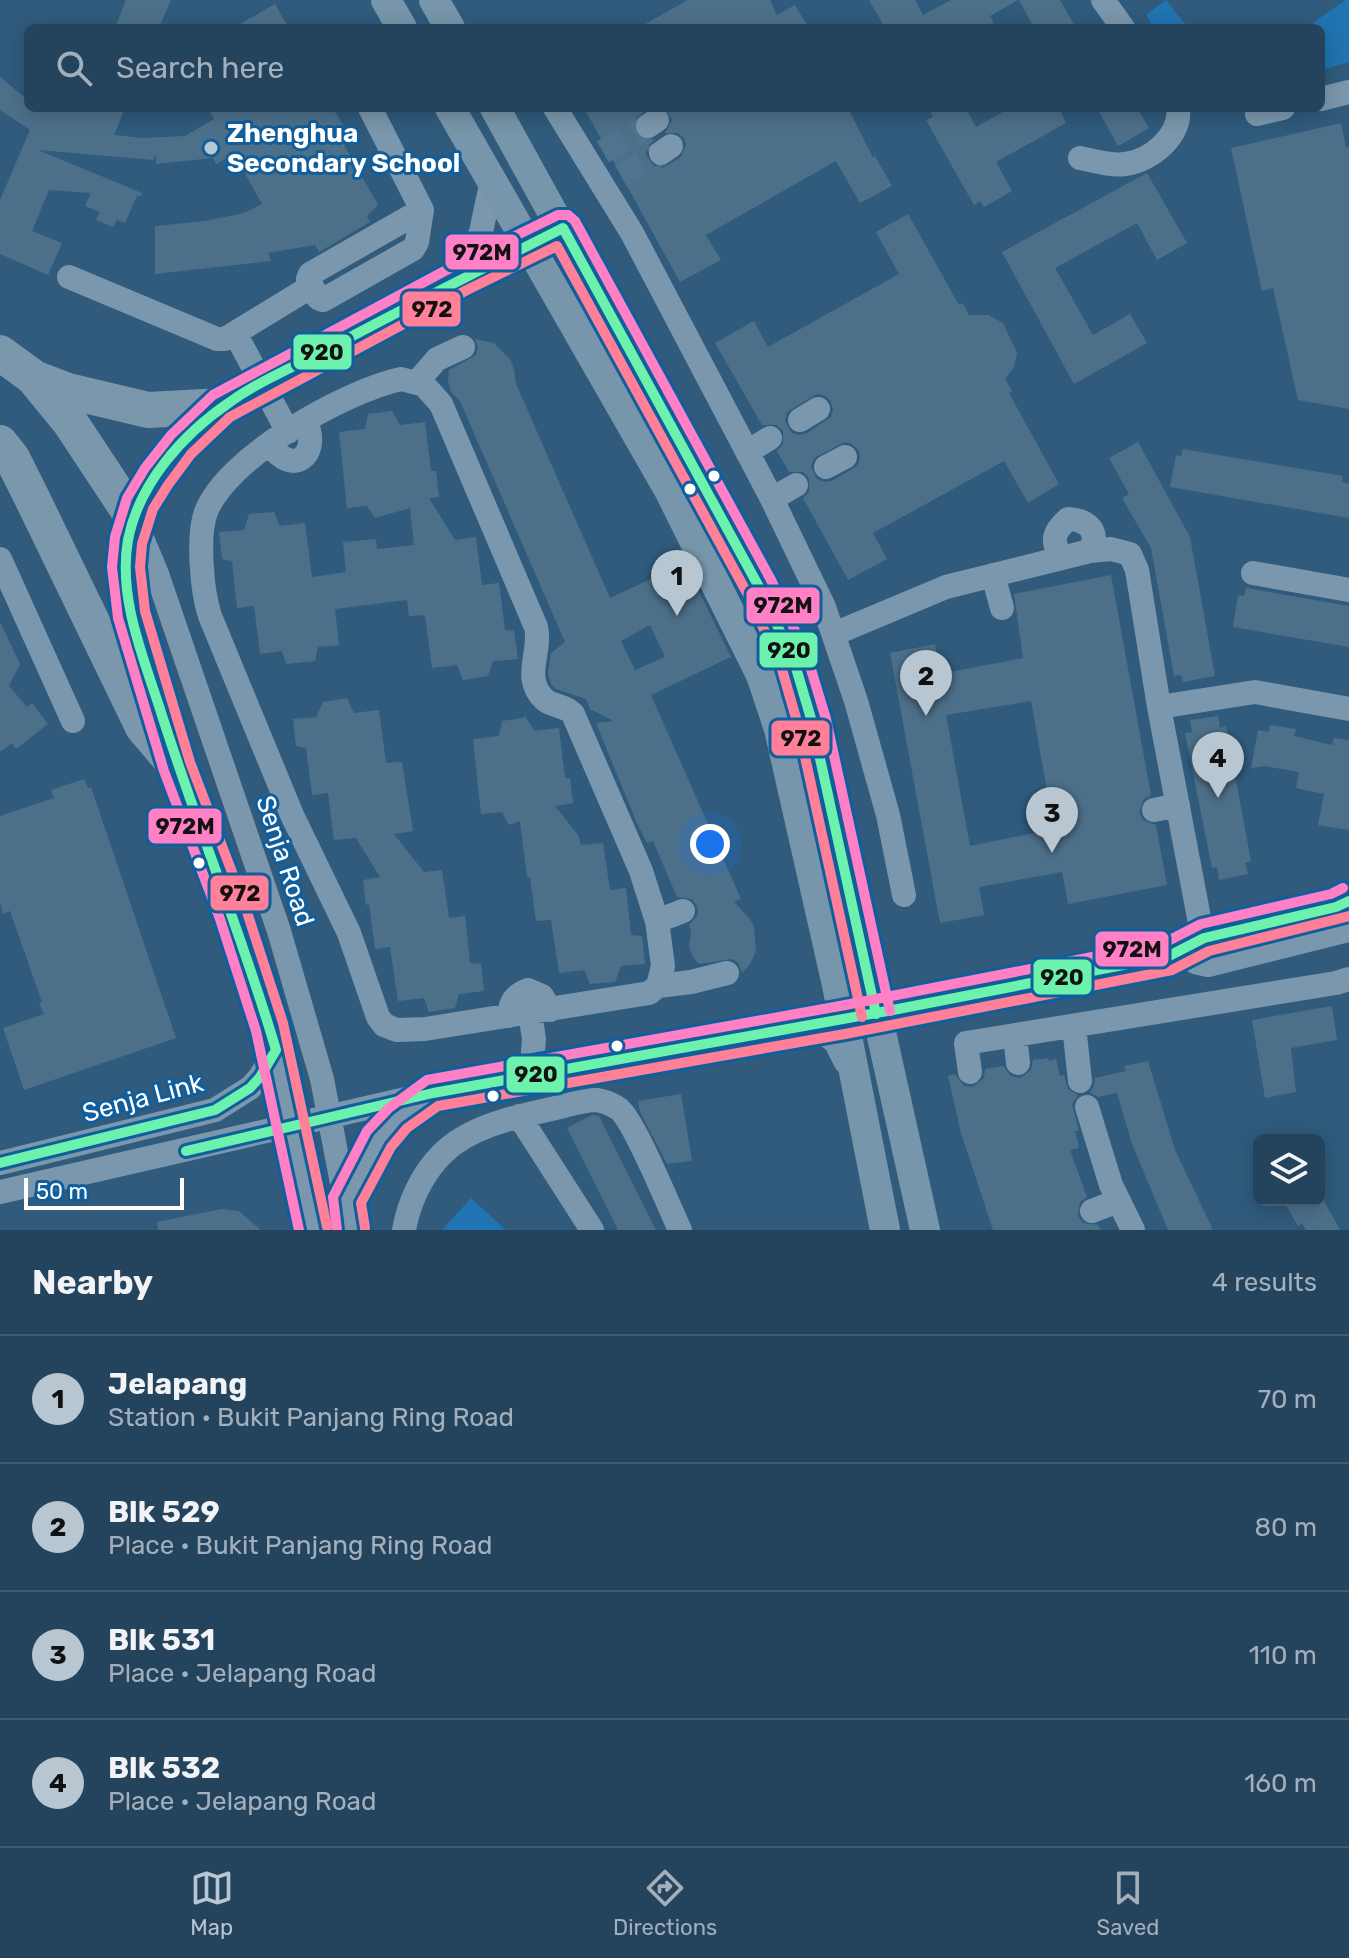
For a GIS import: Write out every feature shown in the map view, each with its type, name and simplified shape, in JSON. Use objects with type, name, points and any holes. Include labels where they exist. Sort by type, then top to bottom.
[{"type":"highway","points":[[0,353],[33,377],[68,391],[148,410],[222,406]]},
{"type":"highway","points":[[33,377],[86,445],[134,519]]},
{"type":"highway","points":[[0,443],[12,458],[143,727],[177,767]]},
{"type":"main road","points":[[386,0],[400,24]]},
{"type":"main road","points":[[434,0],[448,24]]},
{"type":"main road","points":[[452,112],[669,490],[761,675],[779,729],[831,1023],[847,1059],[852,1063],[885,1230]]},
{"type":"main road","points":[[497,112],[759,587],[794,661],[812,722],[925,1230]]},
{"type":"street","points":[[1103,0],[1117,24]]},
{"type":"street","points":[[1325,98],[1349,92]]},
{"type":"street","points":[[69,277],[211,338],[225,339],[312,286],[308,279],[310,274],[422,210],[372,112]]},
{"type":"street","points":[[558,112],[612,181],[632,233],[772,499],[834,634],[888,815],[904,895]]},
{"type":"street","points":[[1080,158],[1119,165],[1134,162],[1160,147],[1170,137],[1178,112]]},
{"type":"street","points":[[1257,114],[1266,112]]},
{"type":"street","points":[[461,278],[481,232],[492,180]]},
{"type":"street","points":[[313,1230],[276,1050],[233,914],[177,767],[129,602],[126,567],[134,519],[148,488],[162,469],[181,445],[222,406],[461,278],[563,228]]},
{"type":"street","points":[[235,333],[288,432]]},
{"type":"street","points":[[417,382],[437,359],[463,347]]},
{"type":"street","points":[[658,986],[663,966],[657,921],[641,871],[582,708],[567,708],[547,701],[534,685],[532,670],[550,635],[462,428],[431,390],[417,382],[401,379],[383,384],[288,432],[241,464],[220,488],[206,513],[202,537],[205,595],[210,616],[286,800],[349,933],[381,1022],[388,1027],[407,1031],[641,996],[658,986],[727,973]]},
{"type":"street","points":[[747,452],[770,438]]},
{"type":"street","points":[[772,499],[796,485]]},
{"type":"street","name":"Senja Road","points":[[134,519],[157,574],[279,931],[330,1115],[351,1230]]},
{"type":"street","points":[[1063,558],[1055,547],[1053,537],[1057,528],[1068,519],[1081,520],[1089,525],[1094,543],[1090,551]]},
{"type":"street","points":[[834,634],[946,587],[993,575],[1090,551],[1116,549],[1133,558],[1208,965]]},
{"type":"street","points":[[0,559],[73,721]]},
{"type":"street","points":[[1253,573],[1349,590]]},
{"type":"street","points":[[993,575],[1002,608]]},
{"type":"street","points":[[1159,707],[1255,692],[1349,709]]},
{"type":"street","points":[[1154,810],[1178,805]]},
{"type":"street","points":[[0,1192],[247,1138],[292,1124],[432,1093],[831,1023],[1169,956],[1204,938],[1343,904],[1347,936],[1208,965],[1169,956]]},
{"type":"street","points":[[657,921],[683,911]]},
{"type":"street","points":[[970,1072],[966,1043],[1349,979]]},
{"type":"street","points":[[530,1013],[534,1039],[531,1076]]},
{"type":"street","points":[[1074,1026],[1080,1081]]},
{"type":"street","points":[[1015,1035],[1018,1063]]},
{"type":"street","name":"Senja Link","points":[[0,1163],[215,1110],[250,1088],[276,1050]]},
{"type":"street","points":[[346,1201],[379,1139],[398,1118],[432,1093]]},
{"type":"street","points":[[404,1230],[416,1191],[443,1152],[485,1127],[519,1116],[594,1100],[619,1109],[628,1120],[680,1230]]},
{"type":"street","points":[[1087,1107],[1097,1148],[1133,1230]]},
{"type":"street","points":[[519,1116],[592,1230]]},
{"type":"street","points":[[1092,1211],[1118,1201]]},
{"type":"shaded area","points":[[1166,0],[1185,24],[1152,24],[1146,15]]},
{"type":"shaded area","points":[[1349,0],[1349,62],[1325,69],[1325,24],[1312,24]]},
{"type":"shaded area","points":[[471,1198],[506,1230],[442,1230]]},
{"type":"building","points":[[126,0],[171,0],[161,24],[117,24]]},
{"type":"building","points":[[688,0],[770,0],[777,15],[795,5],[807,24],[645,24]]},
{"type":"building","points":[[869,0],[915,0],[923,15],[951,0],[1018,0],[990,16],[992,24],[883,24]]},
{"type":"building","points":[[1019,0],[1060,0],[1074,24],[1032,24]]},
{"type":"building","points":[[275,4],[287,24],[240,24]]},
{"type":"building","points":[[0,77],[24,97],[24,112],[123,112],[114,135],[142,138],[185,136],[214,119],[210,112],[335,112],[352,141],[344,145],[378,205],[367,216],[370,222],[319,252],[315,245],[268,253],[271,261],[155,274],[155,226],[244,213],[262,204],[234,154],[216,164],[213,158],[156,164],[156,154],[153,160],[38,150],[142,193],[137,196],[125,223],[117,220],[113,227],[96,220],[100,212],[85,206],[91,193],[49,190],[32,231],[62,243],[48,275],[0,254],[0,200],[30,130],[0,110]]},
{"type":"building","points":[[586,112],[643,112],[635,119],[633,128],[641,139],[655,139],[648,146],[646,155],[654,166],[662,168],[680,158],[686,145],[678,133],[665,133],[672,120],[667,112],[850,112],[873,158],[875,156],[892,186],[860,203],[836,161],[706,235],[721,260],[680,282]]},
{"type":"building","points":[[931,112],[968,112],[976,127],[1003,112],[1061,112],[1066,123],[996,162],[1012,191],[984,207],[980,201],[974,205],[926,120],[933,117]]},
{"type":"building","points":[[1099,112],[1139,112],[1149,128],[1118,146]]},
{"type":"building","points":[[1341,123],[1346,148],[1349,147],[1349,409],[1298,400],[1273,288],[1262,291],[1231,148]]},
{"type":"building","points":[[1147,173],[1187,243],[1157,260],[1137,223],[1055,268],[1093,335],[1130,314],[1147,343],[1074,384],[1002,252]]},
{"type":"building","points":[[908,214],[959,305],[963,303],[969,315],[988,315],[1003,323],[1017,353],[1014,367],[1005,379],[1012,391],[1009,393],[1059,484],[1028,503],[1004,461],[873,533],[887,559],[848,580],[803,498],[809,492],[809,478],[803,472],[789,472],[777,451],[783,444],[783,431],[776,425],[762,425],[715,343],[754,321],[768,347],[899,274],[876,232]],"holes":[[[817,394],[826,396],[831,402],[831,417],[807,433],[792,433],[785,421],[787,412]],[[845,442],[859,451],[857,466],[832,481],[817,479],[811,467],[814,458]]]},
{"type":"building","points":[[475,339],[494,343],[510,359],[516,384],[610,598],[685,563],[731,657],[651,695],[741,899],[734,902],[754,927],[756,951],[742,973],[738,963],[732,959],[699,964],[693,957],[689,947],[689,925],[698,914],[697,906],[692,899],[677,897],[653,841],[647,843],[636,821],[596,723],[614,721],[590,709],[586,699],[556,689],[551,684],[548,673],[551,653],[565,642],[460,401],[451,392],[448,382],[449,370],[476,355],[478,348]],"holes":[[[650,625],[665,657],[635,670],[621,641]]]},
{"type":"building","points":[[392,411],[400,425],[425,422],[431,471],[436,471],[439,497],[429,498],[455,540],[476,537],[482,585],[499,583],[505,630],[514,631],[518,659],[493,661],[488,676],[463,680],[457,665],[432,668],[425,615],[409,616],[407,600],[335,609],[339,645],[318,647],[315,661],[286,664],[282,651],[260,654],[254,606],[237,608],[232,561],[222,559],[219,532],[244,530],[249,514],[274,512],[280,526],[305,523],[312,577],[346,572],[343,542],[376,539],[377,549],[414,545],[410,508],[375,518],[367,506],[347,508],[339,432],[365,429],[368,414]]},
{"type":"building","points":[[1138,442],[1190,537],[1215,676],[1183,682],[1181,675],[1174,676],[1151,548],[1122,498],[1129,494],[1109,458]]},
{"type":"building","points":[[1183,449],[1343,476],[1342,482],[1349,484],[1349,518],[1170,487],[1176,455],[1181,456]]},
{"type":"building","points":[[1111,575],[1151,795],[1144,799],[1139,812],[1143,820],[1156,825],[1167,885],[1068,904],[1062,872],[979,887],[984,915],[940,923],[890,653],[935,644],[940,674],[1023,658],[1014,594]],"holes":[[[1031,701],[1054,829],[970,846],[946,715]]]},
{"type":"building","points":[[1246,588],[1349,606],[1349,647],[1233,627],[1238,595],[1244,596]]},
{"type":"building","points":[[0,622],[20,664],[9,686],[27,707],[32,703],[48,724],[16,749],[12,743],[0,752]]},
{"type":"building","points":[[347,698],[354,713],[379,710],[386,763],[402,762],[413,831],[394,834],[424,872],[442,870],[449,918],[465,916],[470,963],[481,964],[484,991],[459,994],[455,1008],[429,1012],[424,998],[398,1001],[390,947],[375,949],[369,904],[366,905],[363,880],[380,877],[356,838],[334,840],[328,793],[312,795],[306,748],[296,746],[293,719],[316,717],[323,702]]},
{"type":"building","points":[[524,715],[535,731],[559,728],[565,778],[570,778],[573,803],[555,806],[578,835],[581,845],[603,843],[610,890],[626,888],[631,935],[642,936],[645,964],[621,966],[615,982],[590,984],[584,970],[559,973],[551,920],[536,921],[520,821],[509,825],[502,812],[481,814],[473,739],[499,736],[502,721],[523,718]]},
{"type":"building","points":[[1218,716],[1220,728],[1226,726],[1251,861],[1245,863],[1248,874],[1219,880],[1217,867],[1212,868],[1185,733],[1192,732],[1190,720]]},
{"type":"building","points":[[1270,725],[1296,729],[1294,736],[1332,745],[1334,738],[1349,740],[1349,830],[1318,825],[1324,794],[1296,788],[1299,772],[1265,766],[1251,768],[1258,730],[1269,732]]},
{"type":"building","points":[[84,779],[88,788],[91,787],[176,1038],[24,1090],[3,1028],[44,1014],[10,911],[3,914],[0,902],[0,816],[54,798],[51,790]]},
{"type":"building","points":[[1332,1006],[1337,1040],[1291,1048],[1296,1092],[1265,1098],[1252,1020]]},
{"type":"building","points":[[1048,1058],[1049,1061],[1056,1059],[1060,1076],[1064,1075],[1068,1089],[1078,1095],[1072,1104],[1079,1131],[1075,1131],[1079,1148],[1070,1150],[1087,1197],[1080,1202],[1078,1216],[1083,1223],[1098,1225],[1101,1230],[993,1230],[961,1133],[948,1076],[955,1074],[964,1086],[973,1087],[984,1078],[985,1069],[1003,1066],[1011,1076],[1020,1078],[1031,1070],[1033,1060]]},
{"type":"building","points":[[1148,1061],[1175,1150],[1213,1230],[1168,1230],[1132,1144],[1117,1093],[1098,1097],[1090,1092],[1095,1078],[1126,1071],[1124,1066]]},
{"type":"building","points":[[681,1094],[692,1161],[667,1164],[640,1112],[638,1101]]},
{"type":"building","points":[[592,1115],[599,1116],[656,1230],[618,1230],[567,1128]]},
{"type":"building","points":[[1325,1203],[1340,1230],[1306,1230],[1302,1223],[1298,1226],[1286,1206],[1325,1206]]},
{"type":"building","points":[[222,1209],[239,1211],[261,1230],[158,1230],[157,1222]]},
{"type":"tunnel","points":[[603,152],[648,126]]},
{"type":"tunnel","points":[[621,176],[661,153]]},
{"type":"transit line","name":"972M","points":[[299,1230],[256,1031],[220,919],[164,771],[118,618],[112,567],[115,537],[127,498],[145,468],[171,435],[213,395],[454,266],[558,215],[568,215],[575,221],[771,580],[807,656],[826,719],[890,1011]]},
{"type":"transit line","name":"920","points":[[0,1163],[215,1110],[250,1088],[276,1050],[133,624],[126,582],[128,540],[142,499],[153,480],[196,429],[241,394],[563,228],[759,587],[794,661],[812,722],[876,1014]]},
{"type":"transit line","name":"972","points":[[327,1227],[283,1023],[246,909],[190,762],[145,611],[140,567],[142,544],[153,509],[168,485],[191,454],[230,417],[467,290],[557,246],[747,593],[781,666],[798,725],[862,1017]]},
{"type":"transit line","name":"972M","points":[[337,1230],[333,1197],[367,1131],[389,1108],[427,1080],[840,1006],[1164,943],[1201,924],[1331,894],[1343,888]]},
{"type":"transit line","name":"920","points":[[186,1151],[433,1093],[893,1010],[1169,956],[1204,938],[1336,907],[1349,901]]},
{"type":"transit line","name":"972","points":[[365,1228],[361,1203],[391,1147],[407,1128],[438,1106],[845,1034],[1172,970],[1209,951],[1349,916]]},
{"type":"place","name":"Zhenghua Secondary School","points":[[211,148]]},
{"type":"place","name":"Jelapang","points":[[677,616]]},
{"type":"place","name":"Blk 529","points":[[926,716]]},
{"type":"place","name":"Blk 532","points":[[1218,798]]},
{"type":"place","name":"Blk 531","points":[[1052,853]]}]
